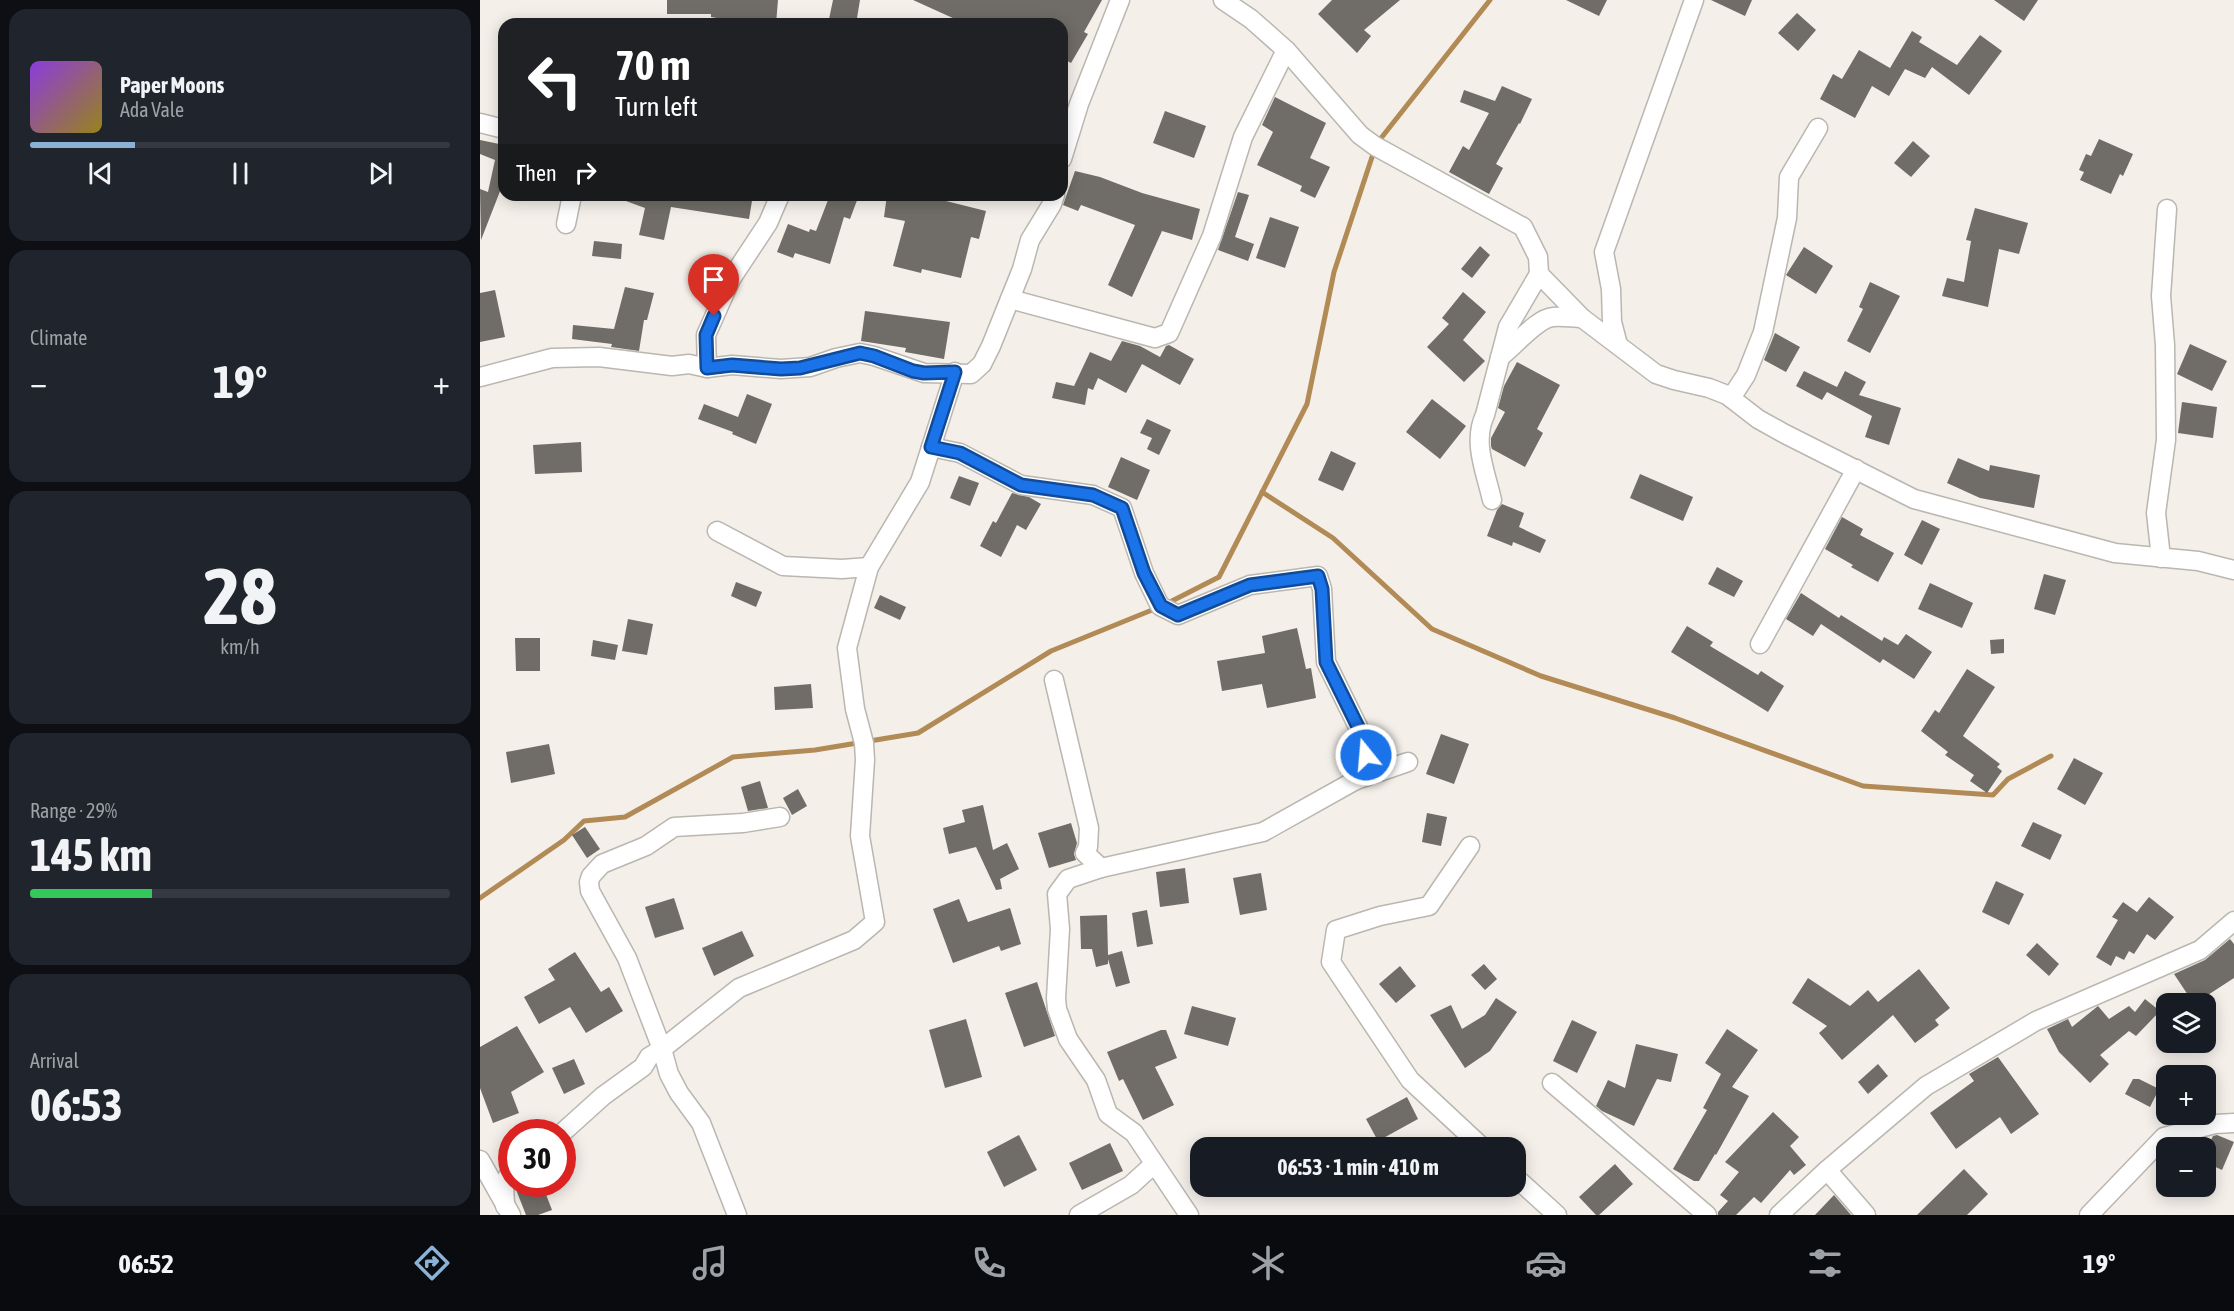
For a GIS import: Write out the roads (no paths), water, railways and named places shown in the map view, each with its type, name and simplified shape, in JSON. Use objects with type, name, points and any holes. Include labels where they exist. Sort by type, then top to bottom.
[{"type":"street","points":[[1068,138],[1078,104],[1120,0]]},
{"type":"street","points":[[1223,0],[1251,19],[1286,50],[1342,116],[1368,140],[1523,228],[1538,257],[1539,274],[1508,327],[1485,415],[1480,426],[1480,452],[1492,500]]},
{"type":"street","points":[[1618,345],[1612,322],[1611,289],[1604,252],[1694,0]]},
{"type":"street","points":[[1010,299],[1155,338],[1169,333],[1212,236],[1243,136],[1286,50]]},
{"type":"street","points":[[480,123],[498,128]]},
{"type":"street","points":[[1731,398],[1746,375],[1763,332],[1787,218],[1790,177],[1818,128]]},
{"type":"street","points":[[566,224],[571,201]]},
{"type":"street","points":[[707,368],[706,335],[731,279],[768,223],[777,201]]},
{"type":"street","points":[[480,377],[552,358],[599,357],[672,366],[689,364],[707,368],[732,365],[781,369],[800,368],[860,353],[913,371],[971,374],[982,364],[1010,299],[1030,240],[1053,201]]},
{"type":"street","points":[[2161,558],[2156,513],[2166,440],[2165,345],[2161,296],[2168,209]]},
{"type":"street","points":[[1539,274],[1582,318],[1656,374],[1709,388],[1731,398],[1758,419],[1914,499],[2094,548],[2198,561],[2234,570]]},
{"type":"street","points":[[1500,357],[1515,346],[1522,335],[1551,316],[1582,318]]},
{"type":"street","points":[[576,1120],[603,1096],[643,1067],[649,1058],[739,988],[854,940],[875,922],[861,836],[866,760],[855,709],[848,648],[869,567],[920,482],[955,372]]},
{"type":"street","points":[[931,447],[960,453],[1021,485],[1093,495],[1122,508],[1144,573],[1161,606],[1178,615],[1250,585],[1318,576],[1322,589],[1326,662],[1365,741],[1366,755],[1356,780]]},
{"type":"street","points":[[1760,644],[1856,469]]},
{"type":"street","points":[[717,531],[783,566],[842,569],[869,567]]},
{"type":"street","points":[[1054,680],[1089,828],[1088,847],[1085,853],[1101,868]]},
{"type":"street","points":[[1190,1215],[1134,1133],[1108,1114],[1096,1080],[1068,1039],[1057,1009],[1056,998],[1060,929],[1057,894],[1068,879],[1101,868],[1263,832],[1356,780],[1408,762]]},
{"type":"street","points":[[737,1215],[701,1122],[679,1093],[669,1074],[662,1049],[627,958],[590,891],[589,882],[591,876],[602,864],[646,846],[674,828],[732,824],[780,817]]},
{"type":"street","points":[[1470,846],[1429,906],[1380,916],[1336,930],[1331,962],[1410,1080],[1471,1137]]},
{"type":"street","points":[[1779,1215],[1827,1170],[1926,1086],[2036,1021],[2200,950],[2234,921]]},
{"type":"street","points":[[1552,1083],[1707,1215]]},
{"type":"street","points":[[2089,1215],[2164,1137],[2215,1124],[2234,1123]]},
{"type":"street","points":[[480,1160],[504,1212]]},
{"type":"street","points":[[1079,1215],[1131,1185],[1154,1164]]},
{"type":"street","points":[[1827,1170],[1866,1215]]},
{"type":"street","points":[[1526,1187],[1557,1215]]},
{"type":"waterway","points":[[1378,142],[1490,0]]},
{"type":"waterway","points":[[1166,604],[1219,577],[1307,404],[1334,272],[1374,151]]},
{"type":"waterway","points":[[1262,492],[1333,538],[1432,629],[1541,676],[1675,718],[1863,786],[1993,795],[2008,779],[2051,756]]},
{"type":"waterway","points":[[480,898],[564,840],[584,821],[625,817],[733,757],[815,750],[918,733],[1051,651],[1157,608]]}]
